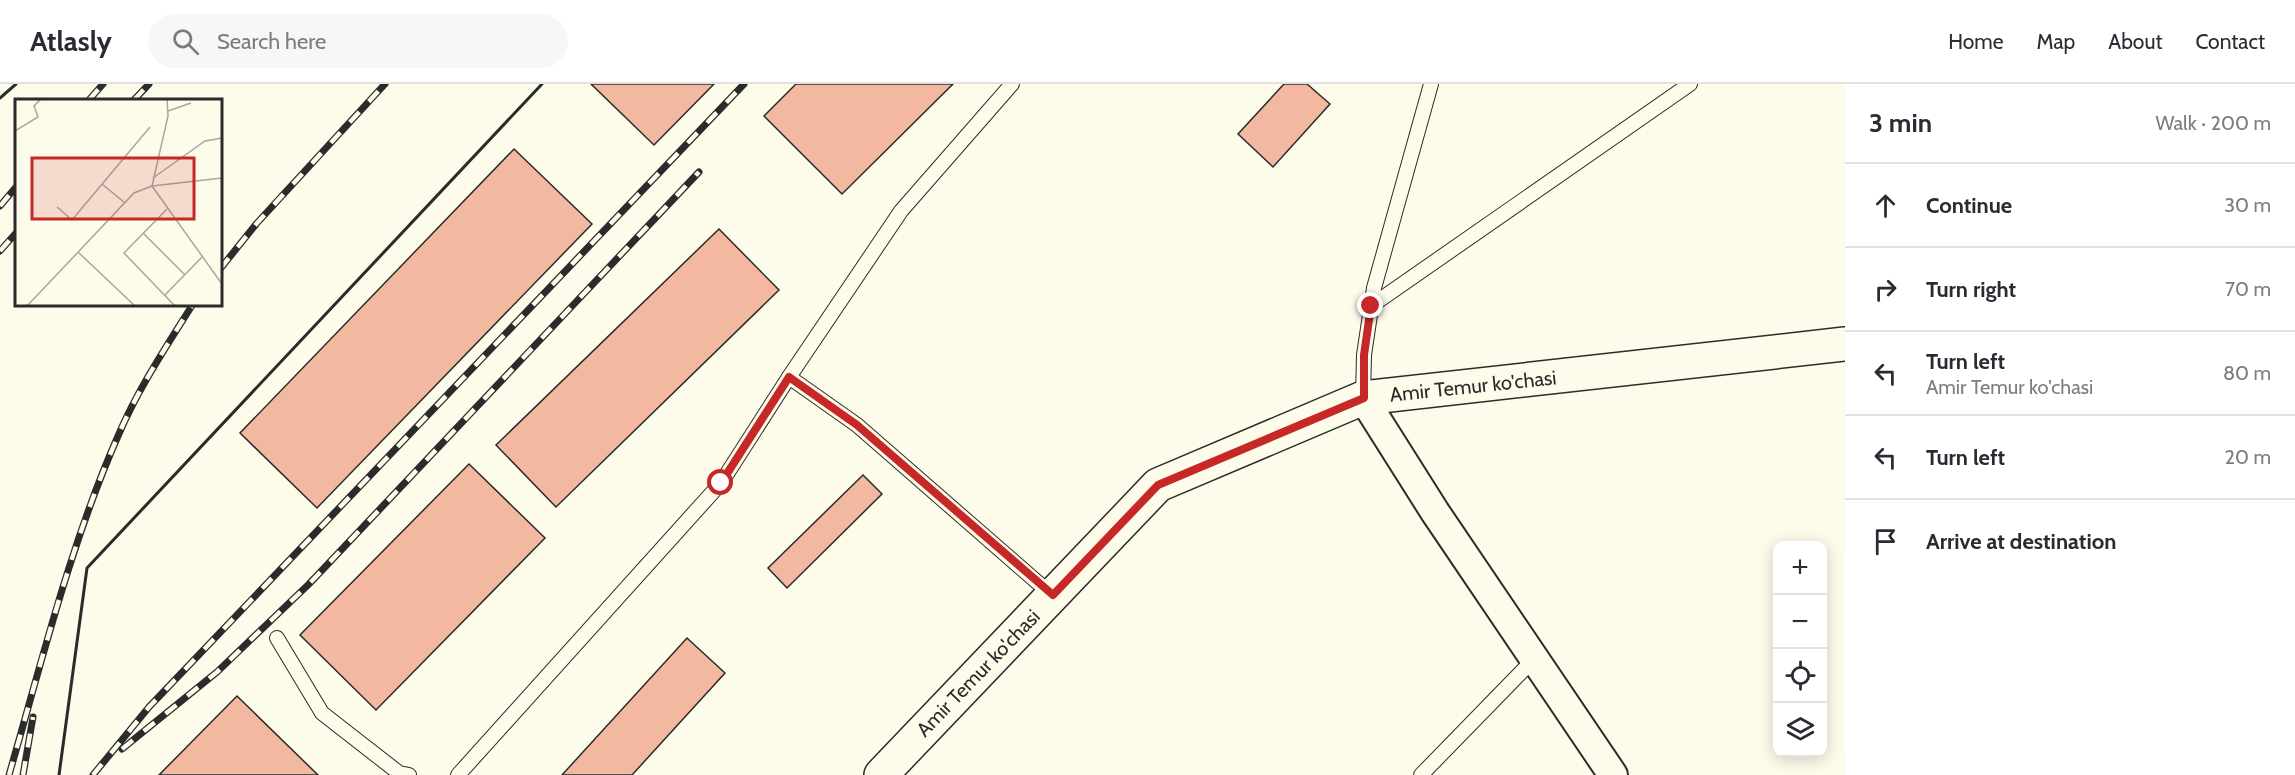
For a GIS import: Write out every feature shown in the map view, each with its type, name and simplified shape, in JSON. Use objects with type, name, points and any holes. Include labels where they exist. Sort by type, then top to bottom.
[{"type":"street","name":"Amir Temur ko'chasi","points":[[881,775],[1158,485],[1364,398],[1845,344]]},
{"type":"street","points":[[1364,398],[1435,512],[1613,775]]},
{"type":"lane","points":[[458,775],[721,483],[901,211],[1012,84]]},
{"type":"lane","points":[[1364,398],[1364,355],[1374,288],[1431,84]]},
{"type":"lane","points":[[1371,306],[1690,84]]},
{"type":"lane","points":[[789,377],[857,425],[1053,595]]},
{"type":"lane","points":[[277,638],[322,713],[399,773],[409,775]]},
{"type":"lane","points":[[1421,775],[1534,659]]},
{"type":"building","points":[[591,84],[714,84],[654,145]]},
{"type":"building","points":[[796,84],[953,84],[842,194],[764,116]]},
{"type":"building","points":[[1284,84],[1307,84],[1330,104],[1273,167],[1238,134]]},
{"type":"building","points":[[514,149],[592,224],[317,508],[240,433]]},
{"type":"building","points":[[719,229],[779,290],[556,507],[496,445]]},
{"type":"building","points":[[469,464],[545,538],[376,710],[300,635]]},
{"type":"building","points":[[863,475],[882,494],[787,588],[768,568]]},
{"type":"building","points":[[687,638],[725,673],[632,775],[562,775]]},
{"type":"building","points":[[237,696],[318,775],[159,775]]},
{"type":"railway","points":[[90,99],[103,84]]},
{"type":"railway","points":[[135,99],[149,84]]},
{"type":"railway","points":[[222,267],[257,223],[385,84]]},
{"type":"railway","points":[[93,775],[149,707],[744,84]]},
{"type":"railway","points":[[122,749],[217,672],[309,584],[699,172]]},
{"type":"railway","points":[[0,206],[15,188]]},
{"type":"railway","points":[[0,251],[15,234]]},
{"type":"railway","points":[[9,775],[71,561],[101,477],[134,402],[192,306]]},
{"type":"railway","points":[[23,775],[33,717]]},
{"type":"wall","points":[[0,98],[16,84]]},
{"type":"wall","points":[[59,775],[87,568],[542,84]]},
{"type":"route","points":[[721,483],[789,377],[857,425],[1053,595],[1158,485],[1364,398],[1364,355],[1371,306]]}]
